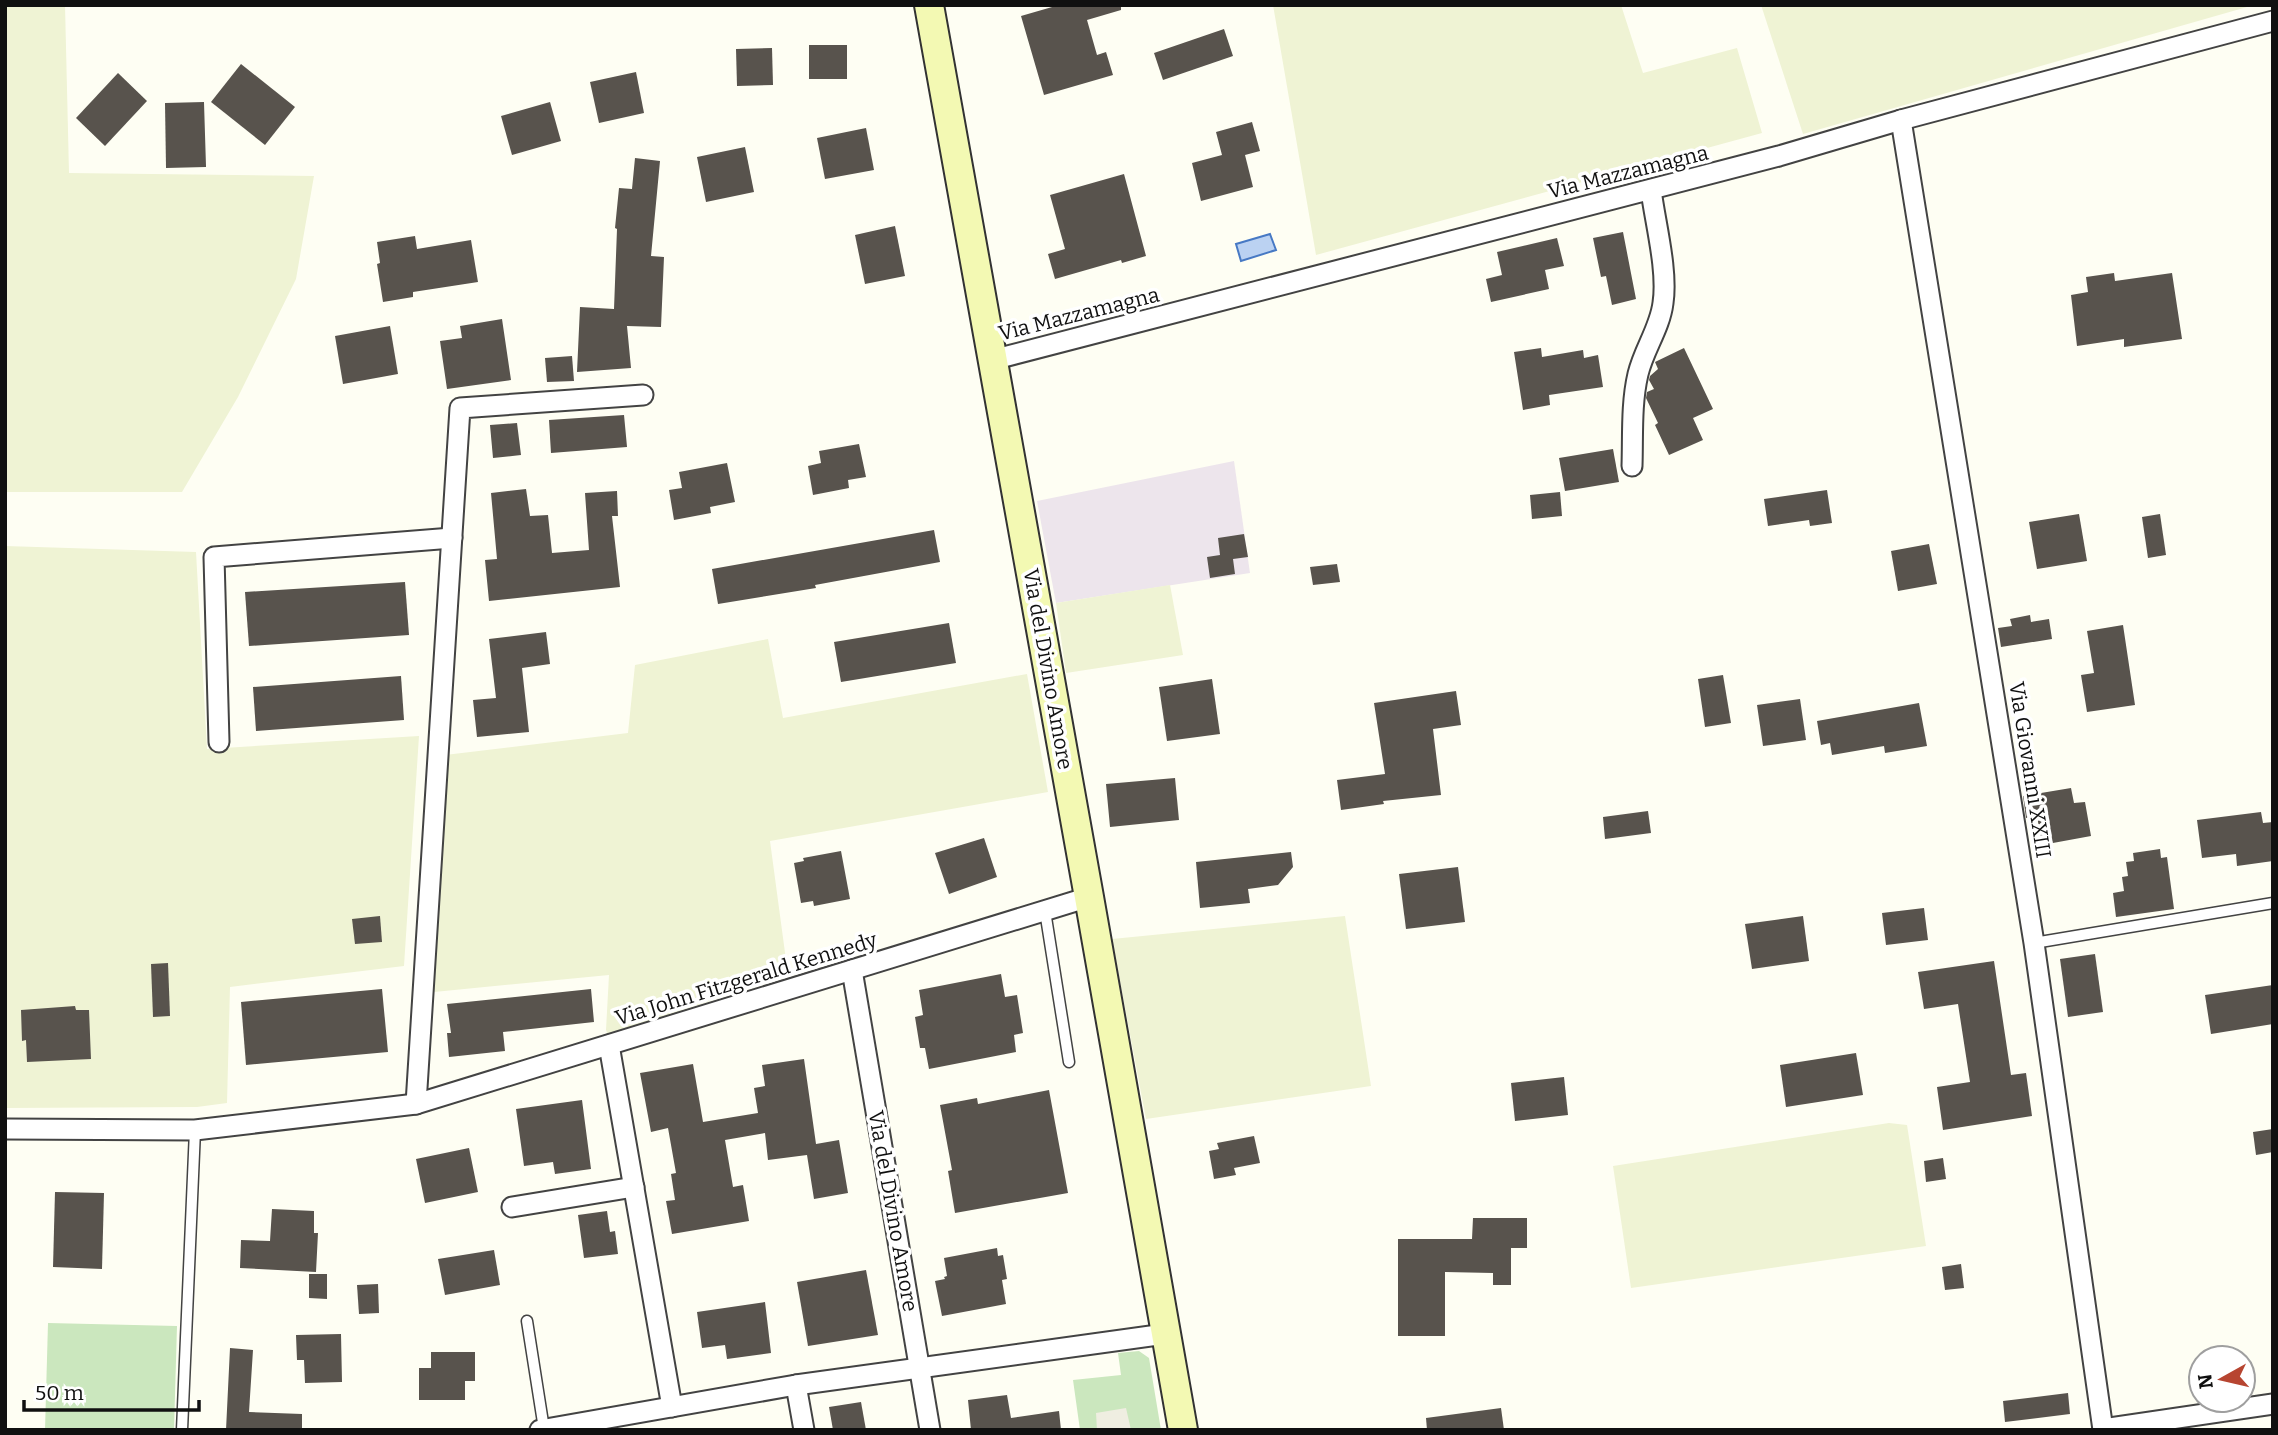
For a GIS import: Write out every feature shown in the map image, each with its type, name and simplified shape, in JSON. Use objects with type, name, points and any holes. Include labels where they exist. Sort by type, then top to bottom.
[{"type":"main road","name":"Via del Divino Amore","points":[[929,5],[1183,1430]]},
{"type":"street","name":"Via Mazzamagna","points":[[992,360],[1651,190],[2273,20]]},
{"type":"street","name":"Via Giovanni XXIII","points":[[1901,120],[2034,943],[2103,1430]]},
{"type":"street","points":[[1632,466],[1636,387],[1644,353],[1659,322],[1664,293],[1651,190]]},
{"type":"street","points":[[416,1104],[460,408],[643,395]]},
{"type":"street","points":[[219,742],[214,557],[452,538]]},
{"type":"street","name":"Via John Fitzgerald Kennedy","points":[[5,1129],[195,1130],[416,1104],[1090,897]]},
{"type":"street","name":"Via del Divino Amore","points":[[852,970],[930,1430]]},
{"type":"street","points":[[609,1045],[672,1407]]},
{"type":"street","points":[[512,1207],[634,1186]]},
{"type":"street","points":[[542,1429],[578,1427],[796,1385],[1165,1334]]},
{"type":"street","points":[[796,1385],[804,1430]]},
{"type":"street","points":[[2103,1430],[2273,1404]]},
{"type":"lane","points":[[2034,943],[2273,903]]},
{"type":"lane","points":[[1045,911],[1069,1062]]},
{"type":"lane","points":[[182,1430],[195,1130]]},
{"type":"lane","points":[[527,1321],[542,1429]]},
{"type":"shaded area","points":[[1234,461],[1250,573],[1056,603],[1037,501]]},
{"type":"shaded area","points":[[1126,1408],[1131,1430],[1097,1430],[1096,1413]]},
{"type":"green space","points":[[5,5],[65,5],[69,173],[314,176],[296,279],[238,397],[182,492],[5,492]]},
{"type":"green space","points":[[1273,5],[1621,5],[1643,73],[1737,48],[1762,133],[1316,255]]},
{"type":"green space","points":[[1761,5],[2254,5],[1803,134]]},
{"type":"green space","points":[[5,546],[196,552],[207,749],[419,736],[404,966],[230,987],[227,1103],[197,1107],[5,1108]]},
{"type":"green space","points":[[1170,585],[1183,655],[1066,673],[1056,603]]},
{"type":"green space","points":[[768,639],[783,718],[1027,674],[1048,792],[770,841],[788,975],[608,1035],[609,975],[434,992],[445,755],[628,733],[635,665]]},
{"type":"green space","points":[[1345,916],[1371,1086],[1146,1119],[1112,939]]},
{"type":"green space","points":[[1889,1123],[1907,1125],[1926,1246],[1631,1288],[1613,1166]]},
{"type":"green space","points":[[48,1323],[177,1326],[174,1430],[45,1430]]},
{"type":"green space","points":[[1139,1351],[1149,1358],[1161,1430],[1080,1430],[1073,1380],[1121,1375],[1118,1353]]},
{"type":"water","points":[[1270,234],[1276,250],[1241,261],[1236,244]]},
{"type":"building","points":[[1059,5],[1121,5],[1121,10],[1087,20],[1097,55],[1106,52],[1113,75],[1044,95],[1021,16]]},
{"type":"building","points":[[1224,29],[1233,56],[1163,80],[1154,53]]},
{"type":"building","points":[[809,45],[847,45],[847,79],[809,79]]},
{"type":"building","points":[[772,48],[773,85],[737,86],[736,49]]},
{"type":"building","points":[[241,64],[295,107],[265,145],[211,102]]},
{"type":"building","points":[[636,72],[644,113],[599,123],[590,82]]},
{"type":"building","points":[[118,73],[147,101],[105,146],[76,118]]},
{"type":"building","points":[[204,102],[206,167],[166,168],[165,103]]},
{"type":"building","points":[[550,102],[561,141],[512,155],[501,116]]},
{"type":"building","points":[[1252,122],[1260,151],[1245,155],[1253,187],[1201,201],[1192,163],[1222,155],[1216,132]]},
{"type":"building","points":[[866,128],[874,170],[825,179],[817,138]]},
{"type":"building","points":[[745,147],[754,192],[706,202],[697,157]]},
{"type":"building","points":[[635,158],[660,161],[651,256],[664,257],[661,327],[627,326],[631,368],[577,372],[580,307],[614,309],[615,228],[619,188],[632,189]]},
{"type":"building","points":[[1124,174],[1146,256],[1122,263],[1121,260],[1055,279],[1048,254],[1065,249],[1050,195]]},
{"type":"building","points":[[895,226],[905,276],[865,284],[855,235]]},
{"type":"building","points":[[1623,232],[1636,299],[1612,305],[1606,276],[1601,277],[1593,238]]},
{"type":"building","points":[[415,236],[417,249],[471,240],[478,282],[413,292],[413,297],[383,302],[377,264],[380,263],[377,242]]},
{"type":"building","points":[[1557,238],[1564,266],[1545,270],[1549,289],[1491,302],[1486,279],[1502,275],[1497,252]]},
{"type":"building","points":[[2114,273],[2115,281],[2172,273],[2182,339],[2124,347],[2124,339],[2077,346],[2071,295],[2088,292],[2086,277]]},
{"type":"building","points":[[502,319],[511,380],[447,389],[440,341],[462,338],[460,326]]},
{"type":"building","points":[[390,326],[398,374],[343,384],[335,336]]},
{"type":"building","points":[[1541,348],[1542,357],[1583,350],[1584,358],[1598,355],[1603,387],[1549,395],[1550,405],[1523,410],[1514,352]]},
{"type":"building","points":[[1684,348],[1713,409],[1693,418],[1703,440],[1669,455],[1646,398],[1647,392],[1654,389],[1649,380],[1658,369],[1655,362]]},
{"type":"building","points":[[572,356],[574,381],[547,382],[545,358]]},
{"type":"building","points":[[624,415],[627,447],[551,453],[549,420]]},
{"type":"building","points":[[517,423],[521,455],[493,458],[490,425]]},
{"type":"building","points":[[859,444],[866,477],[848,480],[849,488],[813,495],[808,466],[821,463],[819,451]]},
{"type":"building","points":[[1613,449],[1619,482],[1565,491],[1559,458]]},
{"type":"building","points":[[727,463],[735,502],[710,507],[711,513],[674,520],[669,490],[682,488],[679,472]]},
{"type":"building","points":[[526,489],[530,516],[548,515],[552,553],[589,550],[585,493],[617,491],[618,516],[612,516],[620,587],[489,601],[485,560],[497,559],[491,493]]},
{"type":"building","points":[[1827,490],[1832,523],[1810,526],[1809,520],[1768,526],[1764,499]]},
{"type":"building","points":[[1560,492],[1562,516],[1532,519],[1530,495]]},
{"type":"building","points":[[2079,514],[2087,561],[2037,569],[2029,522]]},
{"type":"building","points":[[2160,514],[2166,555],[2148,558],[2142,517]]},
{"type":"building","points":[[934,530],[940,562],[815,585],[816,588],[718,604],[712,569]]},
{"type":"building","points":[[1244,534],[1248,557],[1233,559],[1235,574],[1210,578],[1207,557],[1220,555],[1218,538]]},
{"type":"building","points":[[1929,544],[1937,584],[1898,591],[1891,551]]},
{"type":"building","points":[[1337,564],[1340,582],[1313,585],[1310,567]]},
{"type":"building","points":[[405,582],[409,635],[249,646],[245,592]]},
{"type":"building","points":[[2030,615],[2031,622],[2049,619],[2052,639],[2001,647],[1998,628],[2012,626],[2010,619]]},
{"type":"building","points":[[949,623],[956,663],[841,682],[834,642]]},
{"type":"building","points":[[2123,625],[2135,705],[2087,712],[2081,675],[2094,673],[2087,631]]},
{"type":"building","points":[[546,632],[550,664],[522,668],[529,732],[477,737],[473,700],[496,698],[489,639]]},
{"type":"building","points":[[1723,675],[1731,723],[1705,727],[1698,679]]},
{"type":"building","points":[[401,676],[404,720],[256,731],[253,687]]},
{"type":"building","points":[[1212,679],[1220,734],[1167,741],[1159,687]]},
{"type":"building","points":[[1456,691],[1461,725],[1433,729],[1441,795],[1383,801],[1384,804],[1341,810],[1337,780],[1385,774],[1374,703]]},
{"type":"building","points":[[1800,699],[1806,740],[1763,746],[1757,705]]},
{"type":"building","points":[[1919,703],[1927,746],[1885,753],[1884,746],[1832,755],[1830,743],[1821,745],[1817,721]]},
{"type":"building","points":[[1175,778],[1179,820],[1110,827],[1106,784]]},
{"type":"building","points":[[2071,788],[2074,803],[2085,802],[2091,836],[2042,845],[2037,816],[2026,818],[2023,796]]},
{"type":"building","points":[[1648,811],[1651,833],[1605,839],[1603,817]]},
{"type":"building","points":[[2261,812],[2263,823],[2273,822],[2273,861],[2237,866],[2236,854],[2202,858],[2197,820]]},
{"type":"building","points":[[984,838],[997,877],[949,894],[935,853]]},
{"type":"building","points":[[2160,849],[2161,858],[2167,857],[2174,909],[2116,917],[2113,893],[2124,891],[2122,877],[2128,876],[2126,862],[2134,861],[2133,853]]},
{"type":"building","points":[[841,851],[850,899],[814,906],[813,901],[801,903],[794,863],[804,861],[803,858]]},
{"type":"building","points":[[1291,852],[1293,867],[1278,885],[1248,889],[1250,903],[1200,908],[1196,862]]},
{"type":"building","points":[[1458,867],[1465,922],[1406,929],[1399,874]]},
{"type":"building","points":[[1924,908],[1928,940],[1886,945],[1882,913]]},
{"type":"building","points":[[380,916],[382,942],[355,944],[352,919]]},
{"type":"building","points":[[1803,916],[1809,961],[1752,969],[1745,924]]},
{"type":"building","points":[[2095,954],[2103,1012],[2068,1017],[2060,959]]},
{"type":"building","points":[[1994,961],[2011,1075],[2026,1073],[2032,1116],[1943,1130],[1937,1087],[1970,1082],[1958,1004],[1924,1009],[1918,972]]},
{"type":"building","points":[[168,963],[170,1016],[153,1017],[151,964]]},
{"type":"building","points":[[1001,974],[1005,997],[1017,995],[1023,1033],[1014,1035],[1016,1052],[929,1069],[925,1048],[920,1048],[915,1017],[923,1015],[919,990]]},
{"type":"building","points":[[2273,985],[2273,1024],[2211,1034],[2205,995]]},
{"type":"building","points":[[382,989],[388,1052],[246,1065],[241,1002]]},
{"type":"building","points":[[591,989],[594,1022],[503,1032],[505,1051],[449,1057],[447,1033],[451,1033],[447,1004]]},
{"type":"building","points":[[75,1006],[76,1010],[89,1010],[91,1059],[27,1062],[26,1040],[22,1041],[21,1010]]},
{"type":"building","points":[[1856,1053],[1863,1095],[1786,1107],[1780,1065]]},
{"type":"building","points":[[804,1059],[816,1144],[839,1140],[848,1193],[814,1199],[807,1155],[768,1160],[765,1133],[725,1140],[733,1187],[743,1185],[749,1221],[672,1234],[666,1201],[675,1200],[671,1174],[676,1173],[668,1128],[651,1132],[640,1073],[693,1064],[703,1122],[758,1113],[754,1088],[765,1086],[762,1065]]},
{"type":"building","points":[[1564,1077],[1568,1115],[1515,1121],[1511,1083]]},
{"type":"building","points":[[1049,1090],[1068,1193],[955,1213],[948,1171],[952,1170],[940,1105],[977,1098],[978,1104]]},
{"type":"building","points":[[582,1100],[591,1169],[555,1174],[553,1162],[524,1166],[516,1109]]},
{"type":"building","points":[[2273,1129],[2273,1152],[2256,1155],[2253,1132]]},
{"type":"building","points":[[1254,1136],[1260,1163],[1234,1168],[1236,1175],[1214,1179],[1209,1151],[1219,1149],[1217,1143]]},
{"type":"building","points":[[469,1148],[478,1192],[425,1203],[416,1159]]},
{"type":"building","points":[[1943,1158],[1946,1179],[1926,1182],[1924,1161]]},
{"type":"building","points":[[55,1192],[104,1193],[102,1269],[53,1267]]},
{"type":"building","points":[[272,1209],[314,1211],[314,1233],[318,1233],[316,1272],[240,1268],[241,1240],[270,1241]]},
{"type":"building","points":[[607,1211],[610,1232],[615,1231],[618,1254],[584,1258],[578,1215]]},
{"type":"building","points":[[1473,1218],[1527,1218],[1527,1248],[1511,1248],[1511,1285],[1493,1285],[1493,1273],[1445,1272],[1445,1336],[1398,1336],[1398,1239],[1472,1239]]},
{"type":"building","points":[[997,1248],[998,1256],[1003,1255],[1007,1279],[1002,1280],[1006,1304],[942,1316],[935,1281],[947,1276],[944,1258]]},
{"type":"building","points":[[494,1250],[500,1285],[445,1295],[438,1259]]},
{"type":"building","points":[[1961,1264],[1964,1288],[1945,1290],[1942,1267]]},
{"type":"building","points":[[866,1270],[878,1335],[808,1346],[797,1282]]},
{"type":"building","points":[[309,1274],[327,1274],[327,1299],[309,1298]]},
{"type":"building","points":[[378,1284],[379,1313],[359,1314],[357,1285]]},
{"type":"building","points":[[765,1302],[771,1353],[727,1359],[725,1345],[702,1348],[697,1312]]},
{"type":"building","points":[[341,1334],[342,1382],[305,1383],[304,1360],[297,1360],[296,1335]]},
{"type":"building","points":[[230,1348],[253,1350],[249,1412],[302,1414],[302,1430],[226,1430]]},
{"type":"building","points":[[431,1352],[475,1352],[475,1381],[465,1381],[465,1400],[419,1400],[419,1368],[431,1368]]},
{"type":"building","points":[[2068,1393],[2070,1414],[2005,1422],[2003,1401]]},
{"type":"building","points":[[1007,1395],[1011,1418],[1059,1411],[1061,1430],[971,1430],[968,1400]]},
{"type":"building","points":[[861,1402],[866,1430],[833,1430],[829,1407]]},
{"type":"building","points":[[1501,1408],[1504,1430],[1427,1430],[1426,1418]]}]
